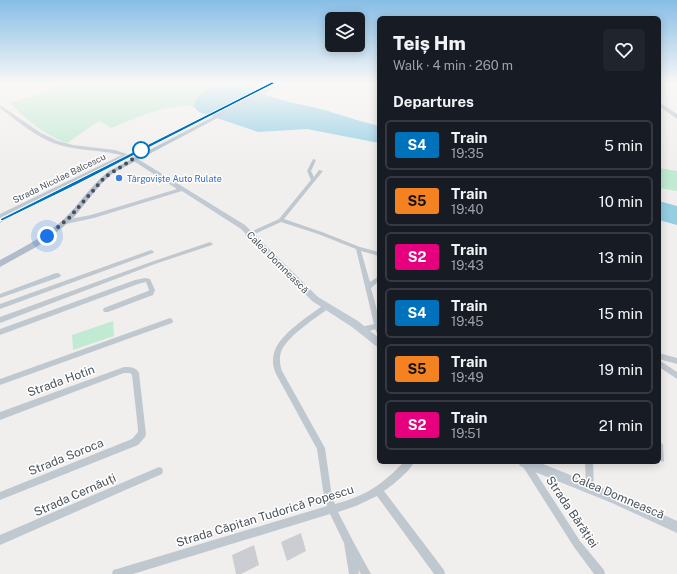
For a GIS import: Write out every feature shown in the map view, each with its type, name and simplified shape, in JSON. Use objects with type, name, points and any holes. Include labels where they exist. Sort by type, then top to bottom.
[{"type":"main road","name":"Strada Nicolae Bălcescu","points":[[5,110],[41,135],[55,142],[71,147],[125,155],[137,162]]},
{"type":"main road","points":[[0,264],[66,222],[102,180],[111,172],[137,162],[190,129],[227,110]]},
{"type":"main road","points":[[667,110],[677,116]]},
{"type":"main road","points":[[668,110],[677,116]]},
{"type":"main road","name":"Calea Domnească","points":[[137,162],[250,234],[308,297],[377,335]]},
{"type":"main road","points":[[66,222],[92,217],[182,190]]},
{"type":"main road","name":"Calea Domnească","points":[[326,307],[362,329],[377,335]]},
{"type":"main road","points":[[529,464],[590,486],[677,527]]},
{"type":"main road","name":"Calea Domnească","points":[[541,464],[590,486],[677,521]]},
{"type":"street","name":"Strada Nicolae Bălcescu","points":[[0,216],[125,155]]},
{"type":"street","points":[[314,160],[308,169],[309,174],[314,180]]},
{"type":"street","points":[[250,234],[281,220],[321,171]]},
{"type":"street","points":[[281,220],[377,253]]},
{"type":"street","points":[[0,320],[153,263],[210,244]]},
{"type":"street","points":[[358,248],[368,287],[377,335]]},
{"type":"street","points":[[0,307],[151,252]]},
{"type":"street","points":[[0,296],[58,275]]},
{"type":"street","points":[[0,332],[137,282],[145,280],[148,281],[152,290],[151,293],[106,310]]},
{"type":"street","points":[[368,287],[377,280]]},
{"type":"street","points":[[326,307],[285,341],[278,350],[276,362],[279,372],[321,448],[324,461],[326,488],[332,509],[366,574]]},
{"type":"street","points":[[0,382],[170,321]]},
{"type":"street","points":[[362,329],[371,328],[377,335]]},
{"type":"street","points":[[661,357],[677,361]]},
{"type":"street","points":[[661,364],[677,376]]},
{"type":"street","name":"Strada Hotin","points":[[0,416],[124,370],[131,370],[134,373],[142,429],[140,438]]},
{"type":"street","name":"Strada Soroca","points":[[0,496],[135,442],[140,438]]},
{"type":"street","name":"Strada Căpitan Tudorică Popescu","points":[[117,574],[188,551],[356,502],[379,491],[392,481],[408,464]]},
{"type":"street","name":"Strada Bărăției","points":[[525,464],[577,544],[600,574]]},
{"type":"street","points":[[589,464],[590,486]]},
{"type":"street","name":"Strada Cernăuți","points":[[0,540],[159,471]]},
{"type":"street","points":[[538,486],[542,475],[547,471]]},
{"type":"street","points":[[379,491],[440,574]]},
{"type":"street","points":[[349,542],[354,574]]},
{"type":"green space","points":[[17,110],[162,110],[111,128],[99,121],[67,143],[51,136]]},
{"type":"green space","points":[[661,168],[677,171],[677,191],[661,188]]},
{"type":"green space","points":[[113,321],[114,336],[73,350],[72,335]]},
{"type":"water","points":[[197,110],[324,110],[377,125],[377,143],[307,129],[258,132],[199,112]]},
{"type":"water","points":[[661,202],[677,206],[677,225],[661,221]]},
{"type":"building","points":[[661,443],[663,444],[664,462],[661,461]]},
{"type":"building","points":[[301,533],[306,551],[287,561],[281,542]]},
{"type":"building","points":[[254,545],[259,565],[241,574],[236,574],[232,555]]},
{"type":"railway","points":[[8,217],[220,110]]},
{"type":"railway","points":[[0,221],[8,217]]},
{"type":"train","name":"S4","points":[[0,219],[60,191],[219,110]]},
{"type":"place","name":"Târgoviște Auto Rulate","points":[[119,178]]},
{"type":"route","points":[[47,236],[69,218],[96,185],[111,172],[144,152],[141,150]]}]
